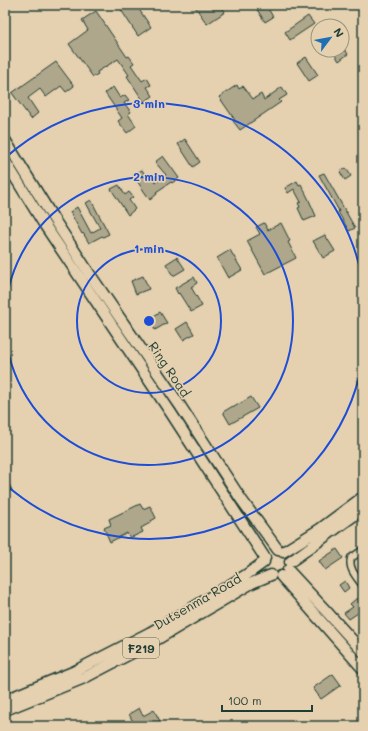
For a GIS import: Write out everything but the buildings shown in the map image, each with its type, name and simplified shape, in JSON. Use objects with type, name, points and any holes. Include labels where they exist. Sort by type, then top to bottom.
[{"type":"main road","name":"Ring Road","points":[[5,140],[85,267],[181,407],[259,526],[280,551]]},
{"type":"main road","points":[[5,161],[44,224],[171,413],[265,560],[264,567],[267,572],[282,571],[327,612],[363,652]]},
{"type":"main road","name":"F219","points":[[265,560],[268,554],[273,551],[280,551],[320,529],[363,497]]},
{"type":"main road","name":"Dutsenma Road","points":[[5,710],[84,678],[157,639],[252,583],[282,571],[363,509]]},
{"type":"main road","points":[[280,551],[289,558],[282,571]]},
{"type":"main road","name":"Dutsenma Road","points":[[5,700],[75,671],[149,633],[246,575],[265,560]]},
{"type":"main road","points":[[282,571],[363,669]]},
{"type":"street","points":[[363,550],[351,558],[350,564],[351,570],[363,586]]}]
